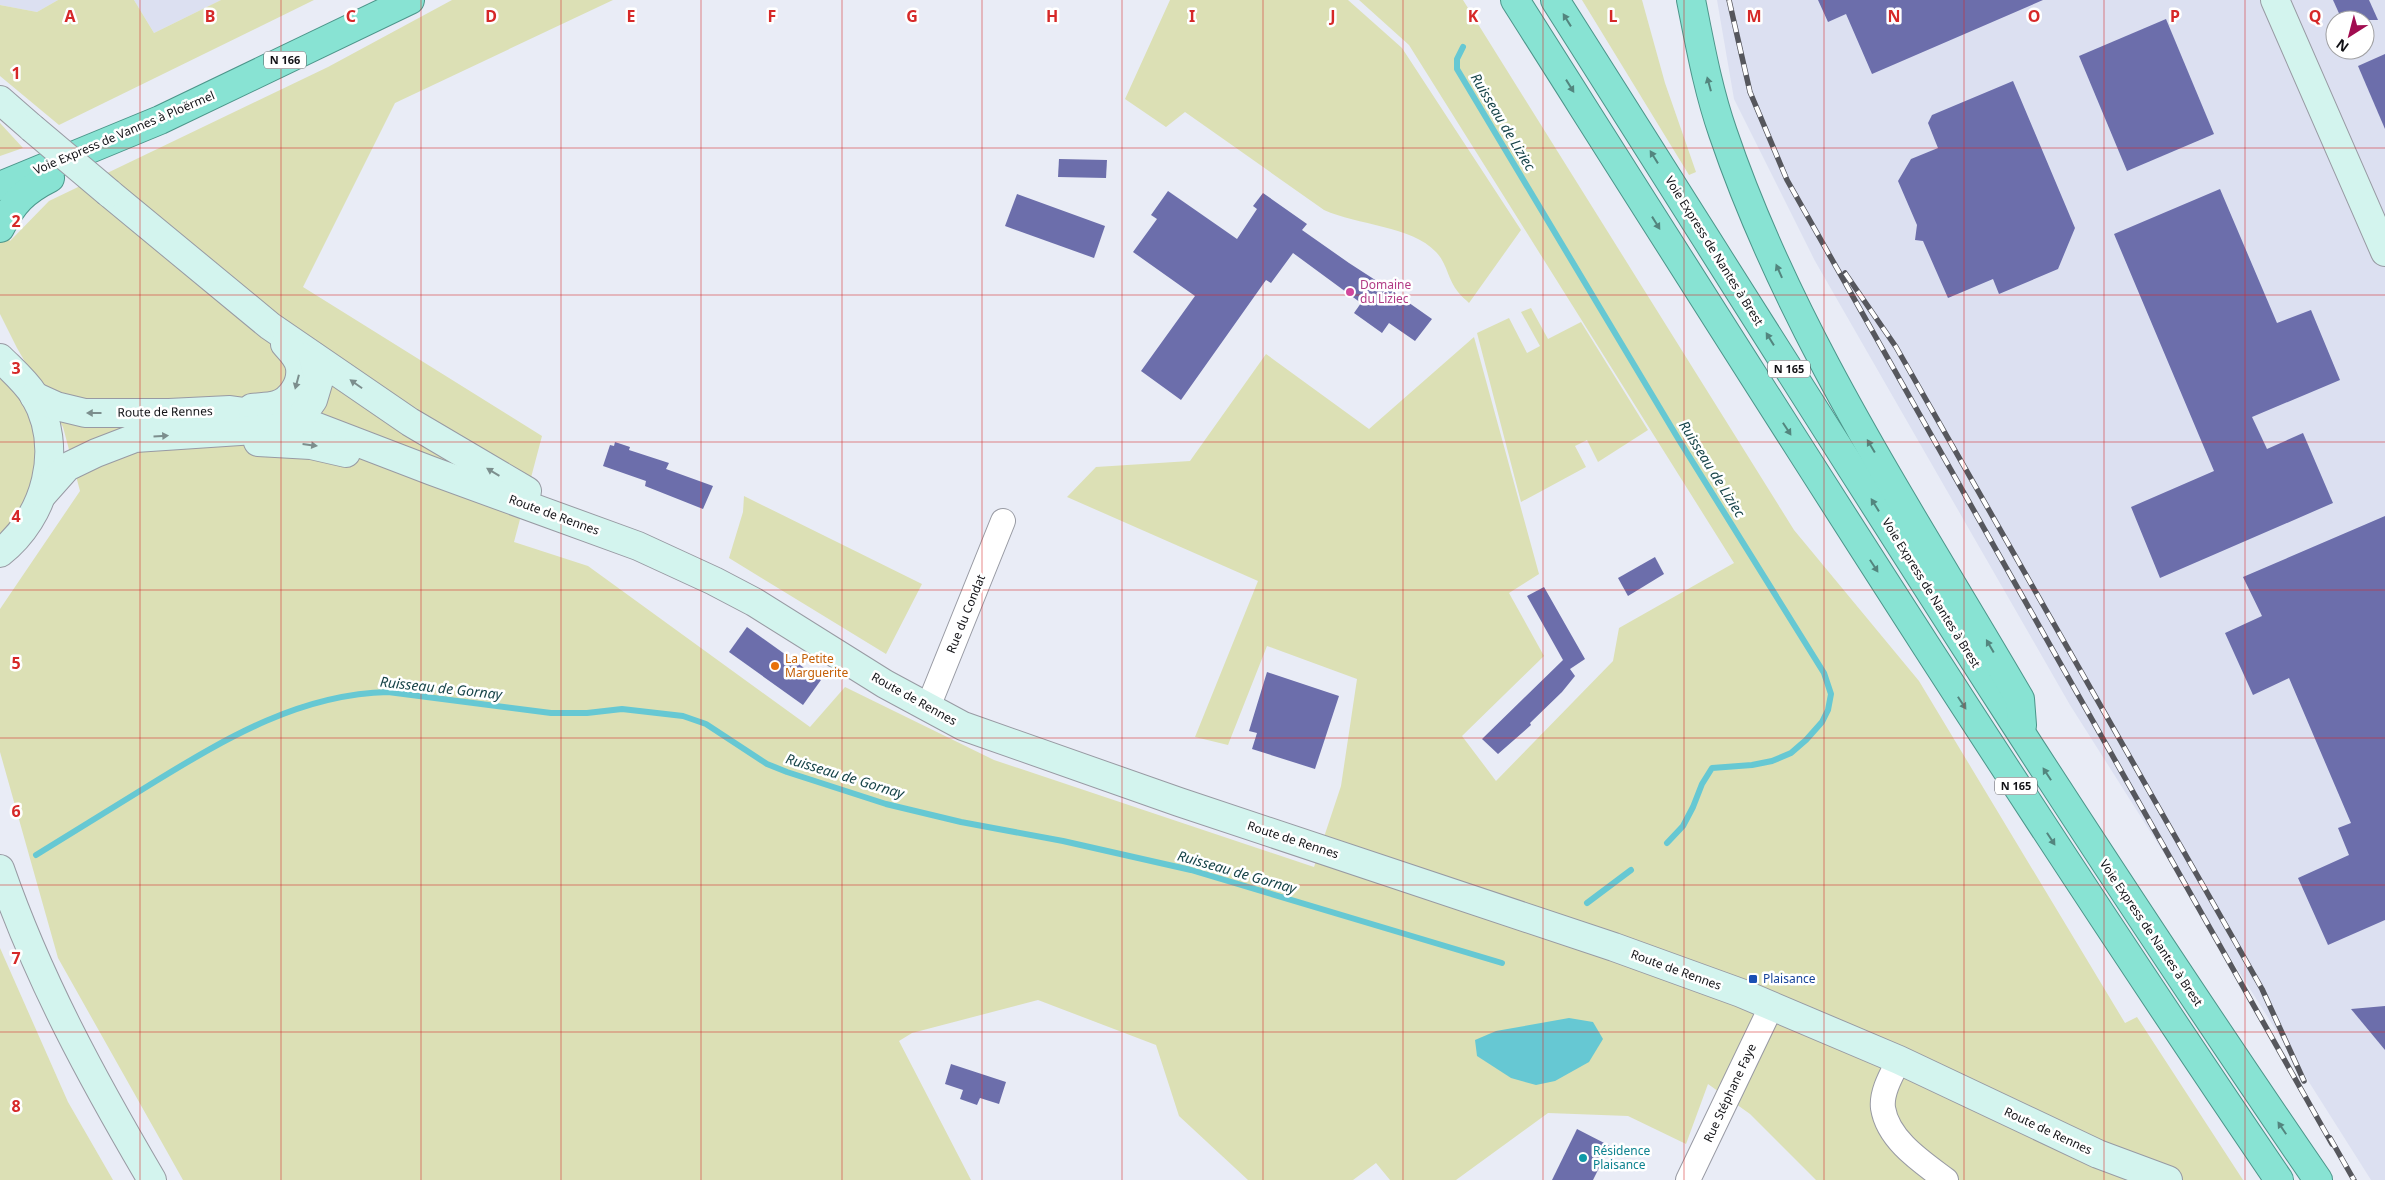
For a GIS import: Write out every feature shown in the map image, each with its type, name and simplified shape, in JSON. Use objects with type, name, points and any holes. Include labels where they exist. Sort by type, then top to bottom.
[{"type":"highway","name":"Voie Express de Vannes à Ploërmel","points":[[0,174],[156,106],[371,0]]},
{"type":"highway","name":"Voie Express de Vannes à Ploërmel","points":[[0,186],[160,120],[410,0]]},
{"type":"highway","name":"N 165","points":[[1516,0],[1909,621],[2047,834],[2279,1180]]},
{"type":"highway","name":"Voie Express de Nantes à Brest","points":[[1554,0],[2145,925],[2318,1180]]},
{"type":"highway","points":[[1691,0],[1708,82],[1722,131],[1744,190],[1773,258],[1797,310],[1842,396],[2020,698],[2024,738]]},
{"type":"highway","points":[[0,228],[12,205],[36,185],[160,120]]},
{"type":"main road","points":[[2275,0],[2385,252]]},
{"type":"main road","points":[[1,101],[270,326],[410,422],[515,485],[557,504],[579,524]]},
{"type":"main road","points":[[230,410],[277,405],[294,392],[298,384],[300,368],[296,356],[270,326]]},
{"type":"main road","points":[[299,420],[314,400],[319,380],[314,356]]},
{"type":"main road","points":[[0,358],[17,374],[34,396],[46,427],[50,461],[43,494],[27,527],[0,554]]},
{"type":"main road","name":"Route de Rennes","points":[[34,396],[56,406],[85,413],[168,413],[230,410],[299,420],[432,472],[638,546],[714,581],[754,602],[885,684],[963,726],[1614,947],[1772,1005],[1899,1060],[2098,1154],[2168,1180]]},
{"type":"main road","name":"Route de Rennes","points":[[43,494],[67,467],[96,453],[135,438],[271,429],[290,426],[299,420]]},
{"type":"main road","name":"Route de Rennes","points":[[192,434],[257,442],[311,445],[432,472]]},
{"type":"main road","points":[[0,869],[17,919],[56,1008],[99,1090],[152,1180]]},
{"type":"street","name":"Rue du Condat","points":[[928,707],[1003,521]]},
{"type":"street","name":"Rue Stéphane Faye","points":[[1688,1180],[1772,1005]]},
{"type":"street","points":[[1899,1060],[1887,1085],[1883,1108],[1893,1135],[1946,1180]]},
{"type":"shaded area","points":[[0,0],[58,0],[37,12],[0,5]]},
{"type":"shaded area","points":[[134,0],[221,0],[154,33]]},
{"type":"shaded area","points":[[1717,0],[2385,0],[2385,1180],[2371,1180],[2070,705],[1815,261],[1734,99]]},
{"type":"green space","points":[[58,0],[134,0],[154,33],[221,0],[314,0],[59,125],[0,76],[0,5],[37,12]]},
{"type":"green space","points":[[452,0],[613,0],[395,103],[303,287],[542,436],[514,542],[588,566],[810,727],[845,687],[994,760],[1314,867],[1341,786],[1357,679],[1267,646],[1228,745],[1195,737],[1258,581],[1067,497],[1096,467],[1190,461],[1266,354],[1369,429],[1474,337],[1539,574],[1509,593],[1544,656],[1462,736],[1496,781],[1613,661],[1619,628],[1734,563],[1409,45],[1359,0],[1463,0],[1794,530],[1919,681],[2125,1023],[2137,1017],[2243,1180],[1816,1180],[1750,1114],[1708,1084],[1686,1144],[1628,1116],[1548,1113],[1456,1180],[1390,1180],[1376,1163],[1353,1180],[1248,1180],[1179,1116],[1156,1045],[1038,1000],[912,1033],[899,1041],[971,1180],[183,1180],[58,958],[0,752],[0,609],[80,491],[63,427],[17,348],[0,314],[0,225],[10,241],[49,201],[328,67]]},
{"type":"green space","points":[[1170,0],[1348,0],[1402,48],[1521,230],[1469,303],[1455,287],[1440,256],[1426,243],[1399,231],[1324,210],[1185,112],[1166,127],[1125,99]]},
{"type":"green space","points":[[1582,0],[1642,0],[1665,83],[1696,172],[1689,175]]},
{"type":"green space","points":[[0,123],[23,148],[0,156]]},
{"type":"green space","points":[[1531,308],[1548,339],[1581,322],[1648,430],[1598,462],[1587,440],[1575,446],[1586,467],[1521,502],[1477,333],[1509,318],[1527,353],[1540,346],[1521,312]]},
{"type":"green space","points":[[0,377],[13,389],[23,404],[34,438],[35,457],[34,475],[22,509],[15,520],[0,536]]},
{"type":"green space","points":[[744,496],[922,584],[886,654],[729,558],[743,512]]},
{"type":"green space","points":[[0,948],[68,1102],[113,1180],[0,1180]]},
{"type":"water","points":[[1569,1018],[1593,1022],[1603,1039],[1589,1062],[1555,1081],[1536,1085],[1511,1078],[1477,1056],[1475,1040],[1496,1031]]},
{"type":"building","points":[[1818,0],[2043,0],[1872,74],[1846,14],[1828,22]]},
{"type":"building","points":[[2333,0],[2369,0],[2374,10],[2338,10]]},
{"type":"building","points":[[2166,19],[2214,134],[2127,171],[2079,56]]},
{"type":"building","points":[[2385,54],[2385,129],[2358,66]]},
{"type":"building","points":[[2013,81],[2075,228],[2058,269],[1999,294],[1993,279],[1948,298],[1923,241],[1915,240],[1917,225],[1898,181],[1911,159],[1938,148],[1928,123],[1932,115]]},
{"type":"building","points":[[1059,159],[1107,160],[1106,178],[1058,177]]},
{"type":"building","points":[[2220,189],[2277,323],[2311,310],[2340,380],[2252,417],[2267,449],[2303,433],[2333,503],[2160,578],[2131,507],[2214,471],[2114,234]]},
{"type":"building","points":[[1168,191],[1237,239],[1257,209],[1253,206],[1263,193],[1307,224],[1302,230],[1349,263],[1383,285],[1395,282],[1395,293],[1432,319],[1415,341],[1389,323],[1382,333],[1354,313],[1361,303],[1293,253],[1271,283],[1266,280],[1181,400],[1141,371],[1195,296],[1133,252],[1157,219],[1151,215]]},
{"type":"building","points":[[1017,194],[1105,226],[1094,258],[1005,226]]},
{"type":"building","points":[[615,442],[630,447],[629,450],[669,463],[666,469],[713,486],[703,509],[645,486],[646,481],[603,466],[610,445],[614,446]]},
{"type":"building","points":[[2385,516],[2385,920],[2328,945],[2298,878],[2349,855],[2338,828],[2351,823],[2289,678],[2253,695],[2225,633],[2262,616],[2243,577]]},
{"type":"building","points":[[1655,557],[1664,574],[1628,596],[1618,578]]},
{"type":"building","points":[[1544,587],[1585,659],[1570,669],[1575,676],[1562,692],[1530,723],[1531,725],[1498,754],[1482,739],[1563,660],[1527,596]]},
{"type":"building","name":"La Petite Marguerite","points":[[747,627],[821,680],[803,705],[729,652]]},
{"type":"building","points":[[1267,672],[1339,696],[1315,769],[1252,749],[1257,733],[1249,731]]},
{"type":"building","points":[[2385,1006],[2385,1050],[2351,1009]]},
{"type":"building","points":[[951,1064],[1006,1082],[999,1104],[980,1098],[977,1105],[960,1099],[963,1090],[945,1084]]},
{"type":"building","name":"Résidence Plaisance","points":[[1577,1129],[1610,1146],[1593,1180],[1552,1180]]},
{"type":"waterway","name":"Ruisseau de Liziec","points":[[1463,47],[1457,59],[1457,69],[1679,440],[1824,673],[1831,694],[1828,710],[1822,722],[1791,753],[1772,761],[1752,765],[1712,768],[1702,784],[1683,826],[1667,843]]},
{"type":"waterway","name":"Ruisseau de Gornay","points":[[36,855],[156,781],[238,734],[295,709],[325,701],[356,695],[388,692],[551,713],[587,713],[622,709],[683,716],[706,724],[767,764],[886,804],[961,822],[1063,841],[1191,870],[1502,963]]},
{"type":"waterway","name":"Ruisseau de Liziec","points":[[1587,903],[1631,870]]},
{"type":"railway","points":[[1729,0],[1750,92],[1787,180],[2332,1144]]},
{"type":"railway","points":[[1845,273],[1896,347],[2262,989],[2304,1081]]},
{"type":"railway","points":[[2330,1138],[2354,1180]]},
{"type":"place","name":"Domaine du Liziec","points":[[1350,292]]},
{"type":"place","name":"La Petite Marguerite","points":[[775,666]]},
{"type":"place","name":"Plaisance","points":[[1753,979]]},
{"type":"place","name":"Résidence Plaisance","points":[[1583,1158]]}]
